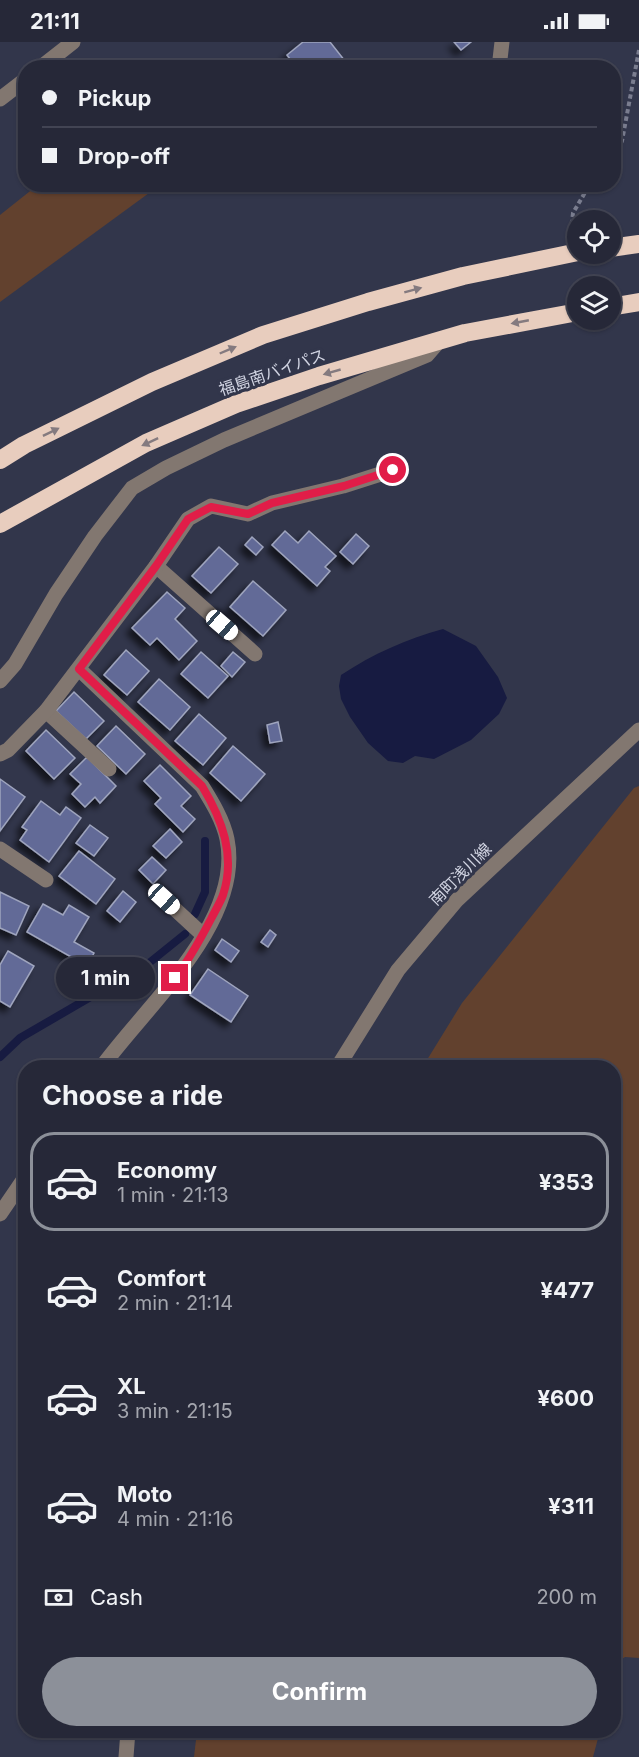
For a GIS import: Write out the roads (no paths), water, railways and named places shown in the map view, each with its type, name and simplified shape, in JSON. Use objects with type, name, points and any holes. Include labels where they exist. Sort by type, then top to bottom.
[{"type":"highway","points":[[621,246],[639,244]]},
{"type":"highway","name":"福島南バイパス","points":[[0,460],[24,445],[152,382],[263,335],[368,302],[463,276],[567,254]]},
{"type":"highway","points":[[621,305],[639,302]]},
{"type":"highway","name":"福島南バイパス","points":[[0,524],[146,443],[237,404],[319,376],[465,333],[567,314]]},
{"type":"street","points":[[50,60],[73,42]]},
{"type":"street","points":[[500,60],[502,42]]},
{"type":"street","points":[[0,99],[18,85]]},
{"type":"street","points":[[0,681],[15,664],[56,594],[132,488],[166,468],[224,440],[428,355],[440,340]]},
{"type":"street","points":[[0,754],[8,750],[46,711],[156,566],[188,519],[211,507],[248,514],[272,503],[344,486],[393,470]]},
{"type":"street","points":[[156,566],[255,654]]},
{"type":"street","points":[[79,669],[202,786],[213,804],[226,838],[229,864],[223,895],[188,960],[161,996],[106,1060]]},
{"type":"street","points":[[46,711],[109,769]]},
{"type":"street","name":"南町浅川線","points":[[342,1060],[398,970],[457,900],[637,731]]},
{"type":"street","points":[[0,849],[46,880]]},
{"type":"street","points":[[164,899],[203,935]]},
{"type":"street","points":[[0,1214],[18,1188]]},
{"type":"street","points":[[126,1757],[127,1738]]},
{"type":"waterway","points":[[195,914],[205,892],[205,841]]},
{"type":"waterway","points":[[0,1057],[20,1038],[149,963],[185,934]]}]
